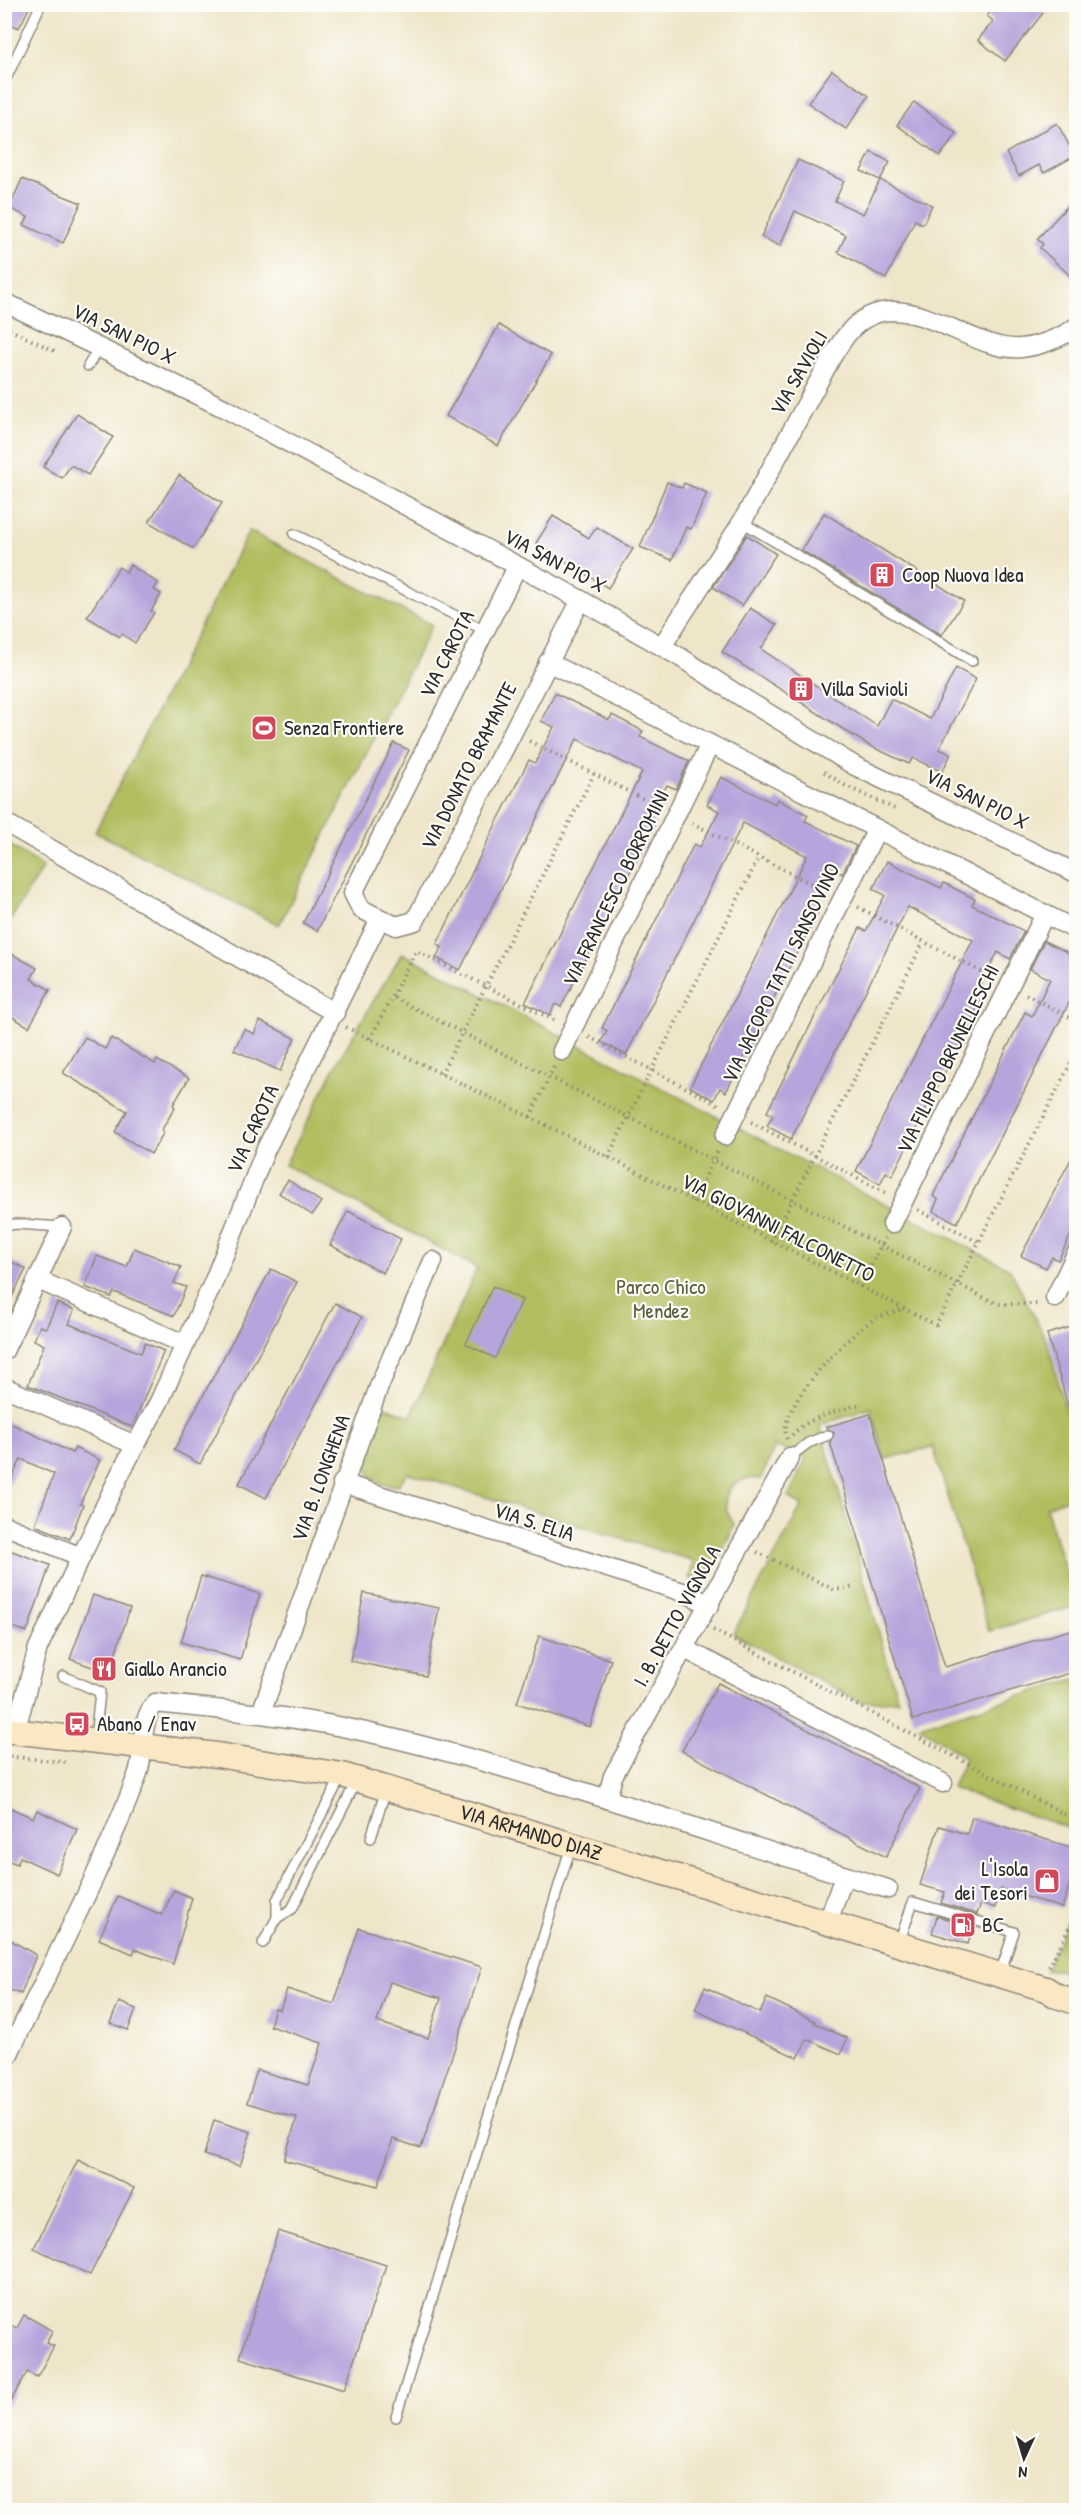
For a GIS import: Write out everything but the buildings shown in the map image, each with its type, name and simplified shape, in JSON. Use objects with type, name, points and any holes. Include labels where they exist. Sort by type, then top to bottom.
[{"type":"street","name":"VIA SAN PIO X","points":[[4,302],[226,409],[663,646],[855,766],[1077,873]]},
{"type":"street","name":"VIA SAVIOLI","points":[[663,646],[742,522],[833,355],[849,331],[868,317],[879,313],[898,312],[924,316],[994,344],[1020,348],[1074,333]]},
{"type":"street","name":"VIA CAROTA","points":[[10,1731],[38,1648],[135,1445],[159,1402],[213,1283],[265,1151],[380,919],[361,909],[353,893],[517,567]]},
{"type":"street","name":"VIA DONATO BRAMANTE","points":[[380,919],[396,926],[415,921],[581,600]]},
{"type":"street","points":[[548,662],[1077,930]]},
{"type":"street","name":"VIA FRANCESCO BORROMINI","points":[[562,1051],[710,744]]},
{"type":"street","points":[[11,826],[333,1017]]},
{"type":"street","name":"VIA JACOPO TATTI SANSOVINO","points":[[725,1136],[877,829]]},
{"type":"street","name":"VIA FILIPPO BRUNELLESCHI","points":[[892,1224],[1045,914]]},
{"type":"street","points":[[4,1351],[62,1227]]},
{"type":"street","points":[[1055,1298],[1077,1254]]},
{"type":"street","name":"VIA B. LONGHENA","points":[[261,1713],[380,1384],[433,1262]]},
{"type":"street","points":[[38,1280],[184,1344]]},
{"type":"street","points":[[4,1387],[135,1445]]},
{"type":"street","name":"I. B. DETTO VIGNOLA","points":[[607,1798],[613,1776],[743,1545],[789,1449]]},
{"type":"street","name":"VIA S. ELIA","points":[[342,1484],[686,1593],[710,1605]]},
{"type":"street","points":[[4,1525],[81,1557]]},
{"type":"street","points":[[685,1650],[943,1783]]},
{"type":"street","points":[[4,2064],[97,1869],[138,1773],[143,1748],[145,1715],[155,1703],[261,1713],[405,1742],[607,1798],[888,1888]]},
{"type":"street","name":"VIA ARMANDO DIAZ","points":[[10,1731],[217,1755],[349,1777],[999,1975],[1077,1985]]},
{"type":"street","points":[[828,1922],[844,1875]]},
{"type":"street","name":"VIA ARMANDO DIAZ","points":[[1046,1980],[1057,1996],[1077,2002]]},
{"type":"lane","points":[[4,83],[41,4]]},
{"type":"lane","points":[[4,57],[15,62]]},
{"type":"lane","points":[[88,366],[99,346]]},
{"type":"lane","points":[[742,522],[972,662]]},
{"type":"lane","points":[[294,534],[484,630]]},
{"type":"lane","points":[[4,1226],[16,1224],[62,1227]]},
{"type":"lane","points":[[789,1449],[828,1435]]},
{"type":"lane","points":[[63,1676],[100,1692],[95,1742]]},
{"type":"lane","points":[[263,1944],[277,1918],[277,1900],[349,1777]]},
{"type":"lane","points":[[277,1918],[292,1909],[349,1777]]},
{"type":"lane","points":[[371,1838],[386,1789]]},
{"type":"lane","points":[[396,2417],[572,1844]]},
{"type":"lane","points":[[899,1944],[913,1902],[1014,1932],[999,1975]]},
{"type":"path","points":[[4,327],[57,351]]},
{"type":"path","points":[[512,732],[1077,1021]]},
{"type":"path","points":[[441,1074],[594,774]]},
{"type":"path","points":[[608,1158],[759,857]]},
{"type":"path","points":[[771,1242],[923,943]]},
{"type":"path","points":[[370,1040],[394,998],[416,951],[652,1068],[736,1115],[978,1242]]},
{"type":"path","points":[[394,998],[999,1304],[1037,1306],[1055,1298]]},
{"type":"path","name":"VIA GIOVANNI FALCONETTO","points":[[333,1017],[370,1040],[530,1117],[936,1325],[1077,1053]]},
{"type":"path","points":[[530,1117],[562,1051]]},
{"type":"path","points":[[693,1202],[725,1136]]},
{"type":"path","points":[[860,1287],[892,1224]]},
{"type":"path","points":[[789,1449],[785,1434],[792,1406],[837,1348],[874,1320],[904,1309]]},
{"type":"path","points":[[743,1545],[835,1590],[855,1587]]},
{"type":"path","points":[[700,1623],[1077,1820]]},
{"type":"path","points":[[4,1756],[69,1762]]},
{"type":"path","points":[[1046,1980],[1077,1915]]},
{"type":"green space","name":"Senza Frontiere","points":[[249,531],[432,625],[279,925],[95,832]]},
{"type":"green space","points":[[5,842],[43,867],[5,929]]},
{"type":"green space","name":"Parco Chico Mendez","points":[[402,953],[1010,1269],[1048,1344],[1076,1449],[1076,1495],[1046,1507],[1076,1606],[989,1631],[933,1447],[885,1459],[871,1408],[820,1425],[898,1700],[861,1702],[733,1634],[802,1505],[788,1497],[806,1458],[775,1446],[761,1479],[741,1481],[729,1490],[726,1505],[734,1524],[727,1542],[710,1569],[694,1580],[689,1578],[694,1561],[408,1473],[397,1486],[381,1483],[371,1476],[367,1467],[369,1444],[383,1406],[411,1416],[477,1268],[285,1165],[338,1061]]},
{"type":"green space","points":[[1076,1679],[1076,1831],[951,1788],[965,1758],[919,1726]]},
{"type":"green space","points":[[1076,1904],[1076,1970],[1045,1970]]},
{"type":"place","name":"Coop Nuova Idea","points":[[882,575]]},
{"type":"place","name":"Villa Savioli","points":[[801,689]]},
{"type":"place","name":"Senza Frontiere","points":[[264,728]]},
{"type":"place","name":"Giallo Arancio","points":[[104,1669]]},
{"type":"place","name":"Abano / Enav","points":[[77,1724]]},
{"type":"place","name":"L'Isola dei Tesori","points":[[1047,1881]]},
{"type":"place","name":"BC","points":[[963,1925]]}]
